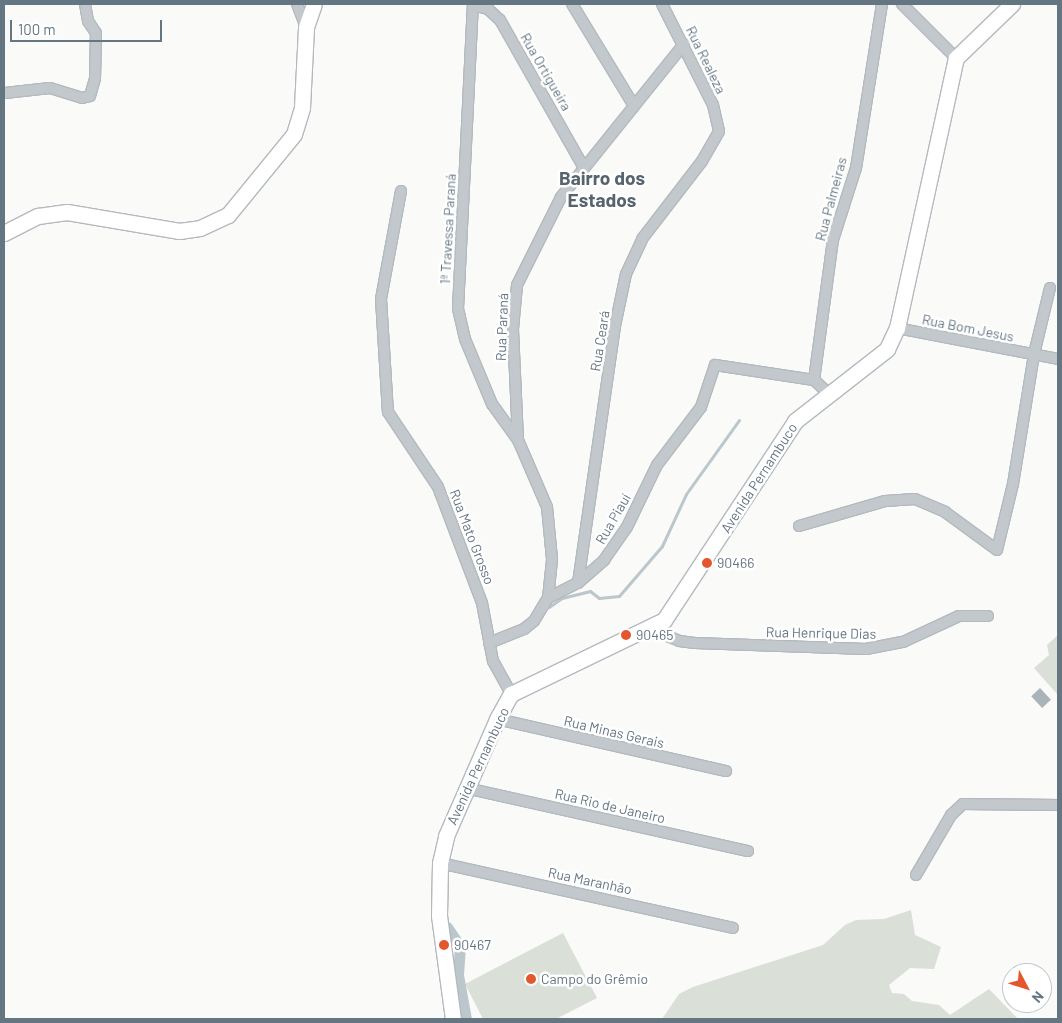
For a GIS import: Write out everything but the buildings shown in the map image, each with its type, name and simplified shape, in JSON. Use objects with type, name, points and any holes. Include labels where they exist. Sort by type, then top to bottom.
[{"type":"street","points":[[4,94],[50,88],[82,98],[90,96],[95,80],[96,33],[88,21],[85,4]]},
{"type":"street","points":[[297,4],[306,27]]},
{"type":"street","points":[[4,233],[38,216],[67,212],[180,230],[200,228],[228,215],[294,134],[302,107],[306,27],[314,4]]},
{"type":"street","points":[[572,4],[634,106]]},
{"type":"street","name":"Rua Realeza","points":[[662,4],[684,44],[718,115],[719,131]]},
{"type":"street","name":"Rua Palmeiras","points":[[814,380],[833,240],[856,168],[882,4]]},
{"type":"street","points":[[902,4],[956,58],[1012,4]]},
{"type":"street","name":"Rua Ortigueira","points":[[473,5],[488,9],[500,20],[584,166]]},
{"type":"street","name":"1ª Travessa Paraná","points":[[473,5],[458,309],[465,339],[492,404],[518,440]]},
{"type":"street","name":"Rua Paraná","points":[[548,598],[552,559],[547,507],[518,440],[512,329],[517,285],[560,198],[584,166],[609,140],[684,44]]},
{"type":"street","name":"Avenida Pernambuco","points":[[453,1019],[439,916],[440,863],[446,836],[497,719],[511,694],[650,629],[676,605],[784,435],[829,394],[877,360],[897,328],[956,58]]},
{"type":"street","name":"Rua Ceará","points":[[578,583],[615,326],[626,274],[642,239],[702,160],[719,131]]},
{"type":"street","name":"Rua Mato Grosso","points":[[401,191],[381,299],[388,412],[438,487],[476,586],[493,661],[511,694]]},
{"type":"street","points":[[799,526],[885,501],[915,499],[945,512],[997,550],[1013,484],[1034,354],[1050,288]]},
{"type":"street","name":"Rua Bom Jesus","points":[[897,328],[1058,359]]},
{"type":"street","name":"Rua Piauí","points":[[489,643],[529,625],[548,598],[578,583],[604,560],[627,527],[657,465],[702,407],[715,366],[814,380]]},
{"type":"street","points":[[814,380],[829,394]]},
{"type":"street","name":"Rua Henrique Dias","points":[[650,629],[679,641],[856,649],[895,645],[959,616],[988,616]]},
{"type":"street","name":"Rua Minas Gerais","points":[[497,719],[726,770]]},
{"type":"street","name":"Rua Rio de Janeiro","points":[[466,788],[748,851]]},
{"type":"street","points":[[916,875],[951,815],[964,804],[1058,805]]},
{"type":"street","name":"Rua Maranhão","points":[[440,863],[733,928]]},
{"type":"shaded area","points":[[1058,635],[1057,694],[1034,668],[1049,655],[1047,645]]},
{"type":"shaded area","points":[[911,910],[915,935],[941,947],[934,969],[910,968],[889,985],[892,993],[904,994],[912,1001],[939,1005],[950,1015],[989,989],[1002,1002],[1002,1013],[1012,1013],[1018,1019],[662,1019],[679,994],[693,987],[823,945],[845,925],[856,920],[884,919]]},
{"type":"shaded area","name":"Campo do Grêmio","points":[[563,933],[597,998],[556,1019],[483,1019],[465,984]]},
{"type":"waterway","points":[[549,607],[562,598],[590,591],[599,598],[619,596],[662,546],[686,494],[739,420]]},
{"type":"waterway","points":[[447,927],[460,946],[458,975],[466,1019]]},
{"type":"place","name":"90466","points":[[707,563]]},
{"type":"place","name":"90465","points":[[626,635]]},
{"type":"place","name":"90467","points":[[444,945]]},
{"type":"place","name":"Campo do Grêmio","points":[[531,979]]},
{"type":"district","name":"Bairro dos Estados","points":[[602,189]]}]
